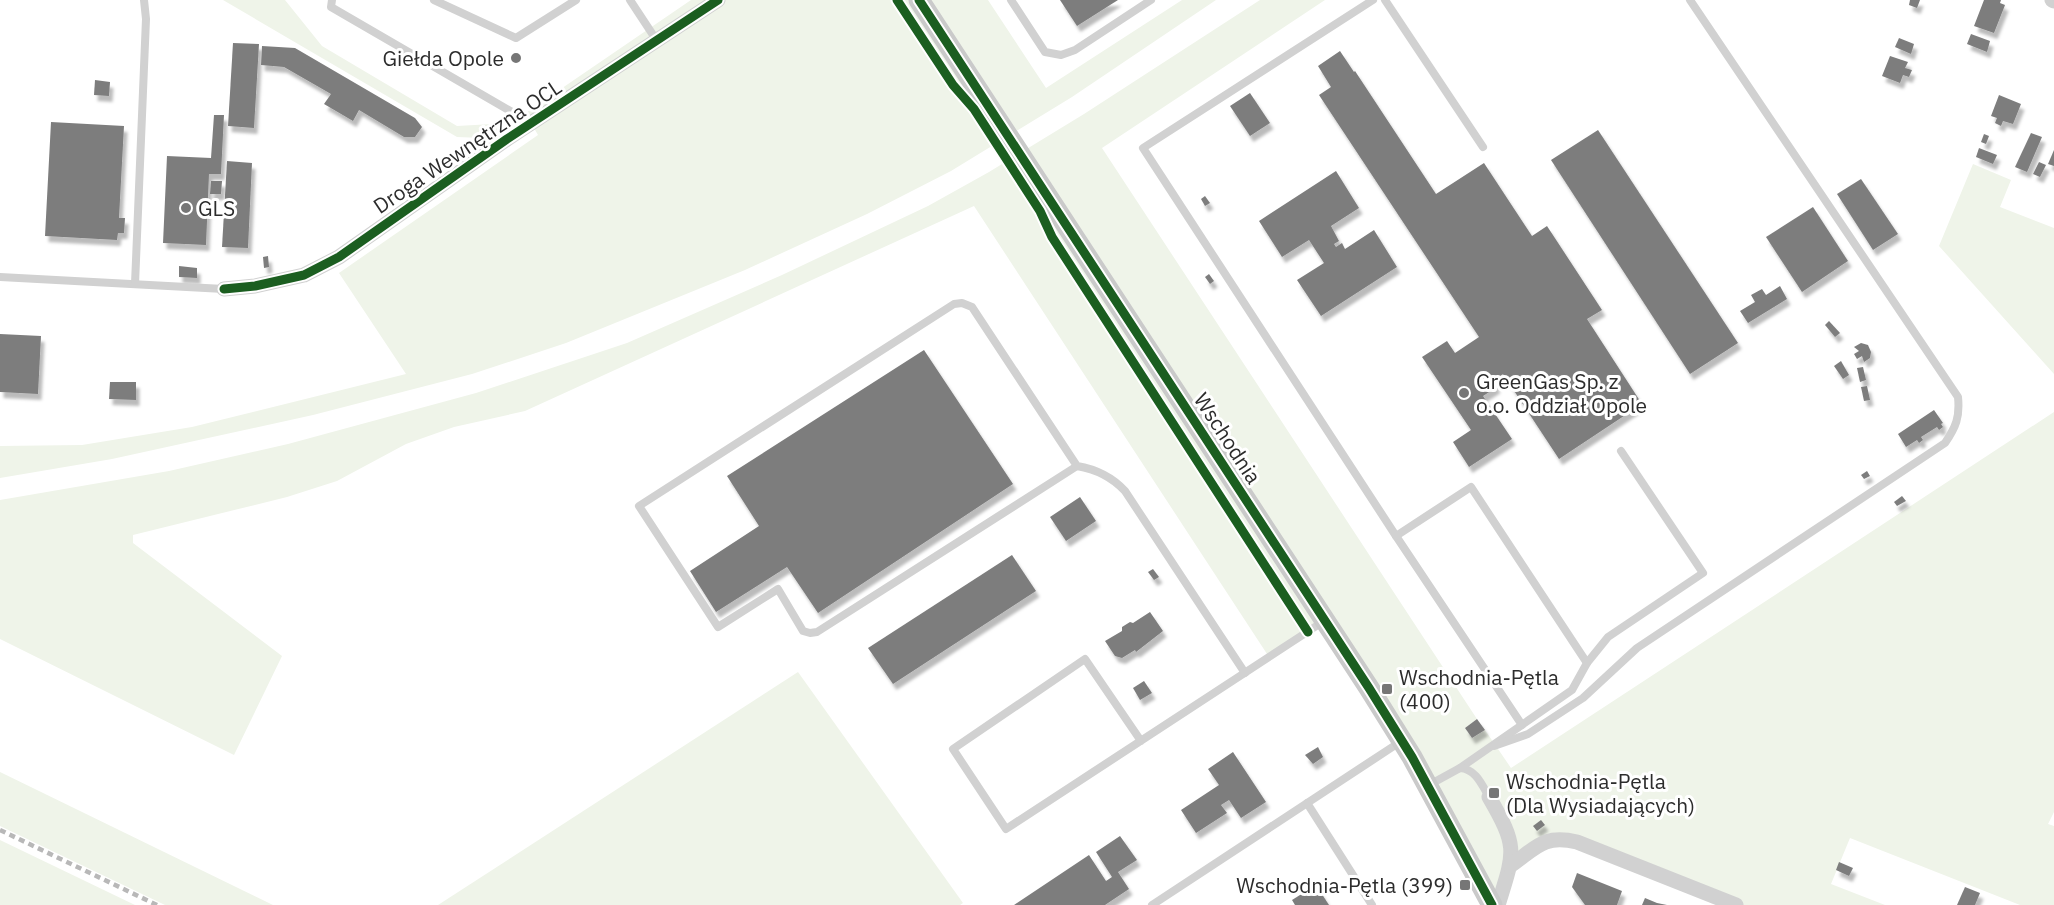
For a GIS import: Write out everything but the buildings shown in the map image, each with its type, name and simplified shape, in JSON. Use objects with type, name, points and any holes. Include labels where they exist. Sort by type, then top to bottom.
[{"type":"street","name":"Droga Wewnętrzna OCL","points":[[224,289],[255,286],[304,276],[339,257],[531,123],[718,0]]},
{"type":"street","name":"Wschodnia","points":[[919,0],[1402,741],[1492,905]]},
{"type":"street","points":[[1489,797],[1508,831],[1512,845],[1510,866],[1498,905]]},
{"type":"street","points":[[1510,866],[1547,840],[1561,838],[1736,905]]},
{"type":"lane","points":[[135,284],[146,19],[144,0]]},
{"type":"lane","points":[[332,0],[331,7],[531,123]]},
{"type":"lane","points":[[434,0],[516,38],[576,0]]},
{"type":"lane","points":[[630,0],[657,40]]},
{"type":"lane","points":[[1011,0],[1044,52],[1061,55],[1075,50],[1151,0]]},
{"type":"lane","points":[[1373,0],[1143,148],[1522,725]]},
{"type":"lane","points":[[1385,0],[1483,147]]},
{"type":"lane","points":[[1494,746],[1528,734],[1583,698],[1637,648],[1945,443],[1955,429],[1960,414],[1958,397],[1690,0]]},
{"type":"lane","points":[[0,277],[224,289]]},
{"type":"lane","points":[[1077,466],[817,632],[810,633],[803,631],[778,589],[718,627],[639,506],[954,304],[962,303],[972,308],[1077,466],[1106,476],[1125,491],[1245,673]]},
{"type":"lane","points":[[1428,786],[1494,746],[1572,690],[1587,663],[1608,637],[1703,573],[1621,451]]},
{"type":"lane","points":[[1396,536],[1471,487],[1587,663]]},
{"type":"lane","points":[[1141,741],[1085,659],[953,749],[1006,829],[1141,741],[1245,673],[1325,620]]},
{"type":"lane","points":[[1152,905],[1402,741]]},
{"type":"lane","points":[[1460,768],[1467,768],[1473,772],[1489,797]]},
{"type":"lane","points":[[1307,803],[1372,905]]},
{"type":"shaded area","points":[[223,0],[285,0],[322,46],[457,126],[511,123],[691,0],[988,0],[1046,88],[1182,0],[1216,0],[1072,97],[951,171],[867,214],[745,270],[566,343],[472,374],[313,415],[112,459],[0,478],[0,446],[82,445],[192,427],[406,374],[339,273],[538,135],[531,123],[507,139],[457,137]]},
{"type":"shaded area","points":[[1260,0],[1325,0],[1102,148],[1477,719],[1465,728],[1472,738],[1485,730],[1511,768],[2054,412],[2054,812],[2048,824],[2054,826],[2054,905],[2020,905],[1850,838],[1831,884],[1885,905],[1736,905],[1561,838],[1510,866],[1498,905],[1325,621],[1269,657],[974,206],[525,411],[454,427],[406,444],[337,481],[287,497],[133,535],[133,543],[282,656],[234,755],[0,639],[0,500],[169,471],[288,444],[476,393],[627,343],[782,275],[928,206],[1084,114]]},
{"type":"shaded area","points":[[1973,164],[2011,180],[2000,207],[2054,228],[2054,374],[1939,246]]},
{"type":"shaded area","points":[[798,672],[963,903],[960,905],[438,905]]},
{"type":"shaded area","points":[[0,772],[273,905],[165,905],[0,826]]},
{"type":"shaded area","points":[[0,840],[135,905],[0,905]]},
{"type":"railway","points":[[0,830],[157,905]]},
{"type":"cycle path","points":[[224,289],[255,286],[304,275],[339,257],[507,139],[718,0]]},
{"type":"cycle path","points":[[897,0],[953,85],[974,109],[1040,211],[1052,237],[1308,632]]},
{"type":"cycle path","points":[[919,0],[1369,688],[1412,757],[1492,905]]},
{"type":"place","name":"Giełda Opole","points":[[516,58]]},
{"type":"place","name":"GLS","points":[[186,208]]},
{"type":"place","name":"GreenGas Sp. z o.o. Oddział Opole","points":[[1464,393]]},
{"type":"place","name":"Wschodnia-Pętla (400)","points":[[1387,689]]},
{"type":"place","name":"Wschodnia-Pętla (Dla Wysiadających)","points":[[1494,793]]},
{"type":"place","name":"Wschodnia-Pętla (399)","points":[[1465,885]]}]
